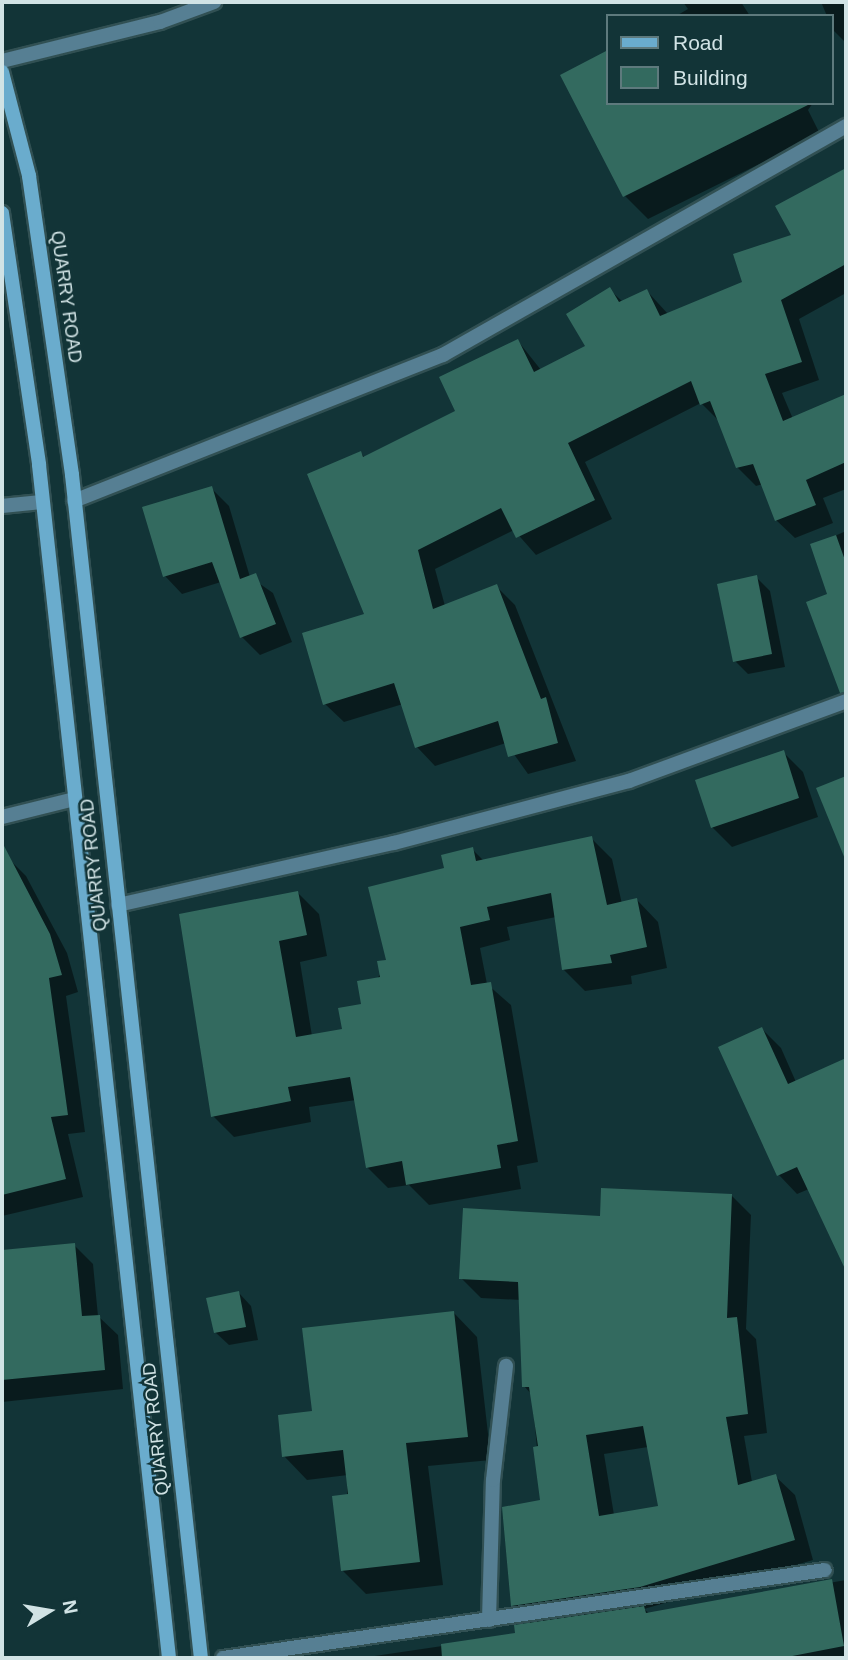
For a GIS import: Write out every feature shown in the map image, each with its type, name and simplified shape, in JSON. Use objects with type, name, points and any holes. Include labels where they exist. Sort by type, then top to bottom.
[{"type":"main road","name":"QUARRY ROAD","points":[[2,72],[29,176],[74,501],[201,1658]]},
{"type":"main road","name":"QUARRY ROAD","points":[[2,213],[42,502],[169,1658]]},
{"type":"street","points":[[2,61],[160,22],[214,2]]},
{"type":"street","points":[[74,501],[443,355],[846,126]]},
{"type":"street","points":[[2,506],[42,502]]},
{"type":"street","points":[[118,905],[394,843],[616,784],[846,701]]},
{"type":"street","points":[[2,817],[75,799]]},
{"type":"street","points":[[489,1620],[493,1480],[506,1366]]},
{"type":"street","points":[[223,1658],[825,1570]]},
{"type":"building","points":[[606,51],[606,105],[808,105],[623,197],[560,75]]},
{"type":"building","points":[[846,168],[846,264],[781,300],[802,362],[765,374],[783,421],[846,394],[846,462],[806,480],[816,505],[775,521],[753,464],[736,468],[710,401],[700,405],[691,381],[568,443],[595,500],[516,538],[501,508],[418,550],[433,609],[497,584],[541,699],[546,697],[558,743],[508,757],[498,721],[415,748],[394,683],[323,705],[302,633],[364,614],[307,474],[361,451],[363,457],[455,411],[439,377],[518,339],[534,372],[585,346],[566,314],[610,287],[619,302],[647,289],[660,316],[742,282],[733,254],[791,235],[775,206]]},
{"type":"building","points":[[212,486],[240,579],[256,573],[276,624],[240,638],[212,562],[163,577],[142,507]]},
{"type":"building","points":[[836,535],[846,563],[846,692],[840,693],[806,602],[827,594],[810,544]]},
{"type":"building","points":[[757,575],[772,654],[733,662],[717,584]]},
{"type":"building","points":[[784,750],[799,798],[711,828],[695,780]]},
{"type":"building","points":[[846,776],[846,859],[845,859],[816,788]]},
{"type":"building","points":[[592,836],[607,905],[637,898],[647,947],[610,955],[612,963],[562,970],[551,893],[487,907],[490,920],[460,927],[471,985],[491,982],[518,1141],[497,1145],[501,1168],[406,1185],[402,1161],[366,1168],[350,1077],[288,1087],[291,1101],[211,1117],[179,914],[298,891],[307,935],[279,941],[296,1037],[342,1029],[338,1008],[361,1004],[357,981],[380,977],[377,961],[386,960],[368,887],[444,868],[441,855],[473,847],[476,861]]},
{"type":"building","points":[[2,842],[50,934],[62,975],[49,978],[68,1115],[51,1117],[66,1179],[2,1195]]},
{"type":"building","points":[[762,1027],[788,1084],[846,1058],[846,1271],[797,1167],[777,1176],[718,1047]]},
{"type":"building","points":[[601,1188],[732,1194],[727,1318],[737,1317],[748,1414],[726,1417],[738,1485],[776,1474],[795,1540],[640,1587],[511,1606],[502,1507],[540,1500],[533,1447],[538,1446],[529,1387],[522,1387],[518,1282],[459,1279],[463,1208],[600,1216]],"holes":[[[643,1426],[658,1506],[599,1516],[586,1435]]]},
{"type":"building","points":[[75,1243],[82,1316],[100,1315],[105,1370],[2,1380],[2,1250]]},
{"type":"building","points":[[239,1291],[246,1327],[214,1333],[206,1298]]},
{"type":"building","points":[[454,1311],[468,1437],[406,1443],[420,1562],[341,1571],[332,1496],[348,1494],[343,1450],[282,1457],[278,1415],[312,1411],[302,1328]]},
{"type":"building","points":[[832,1579],[844,1646],[782,1658],[442,1658],[441,1644],[515,1633],[514,1625],[644,1606],[646,1613]]}]
